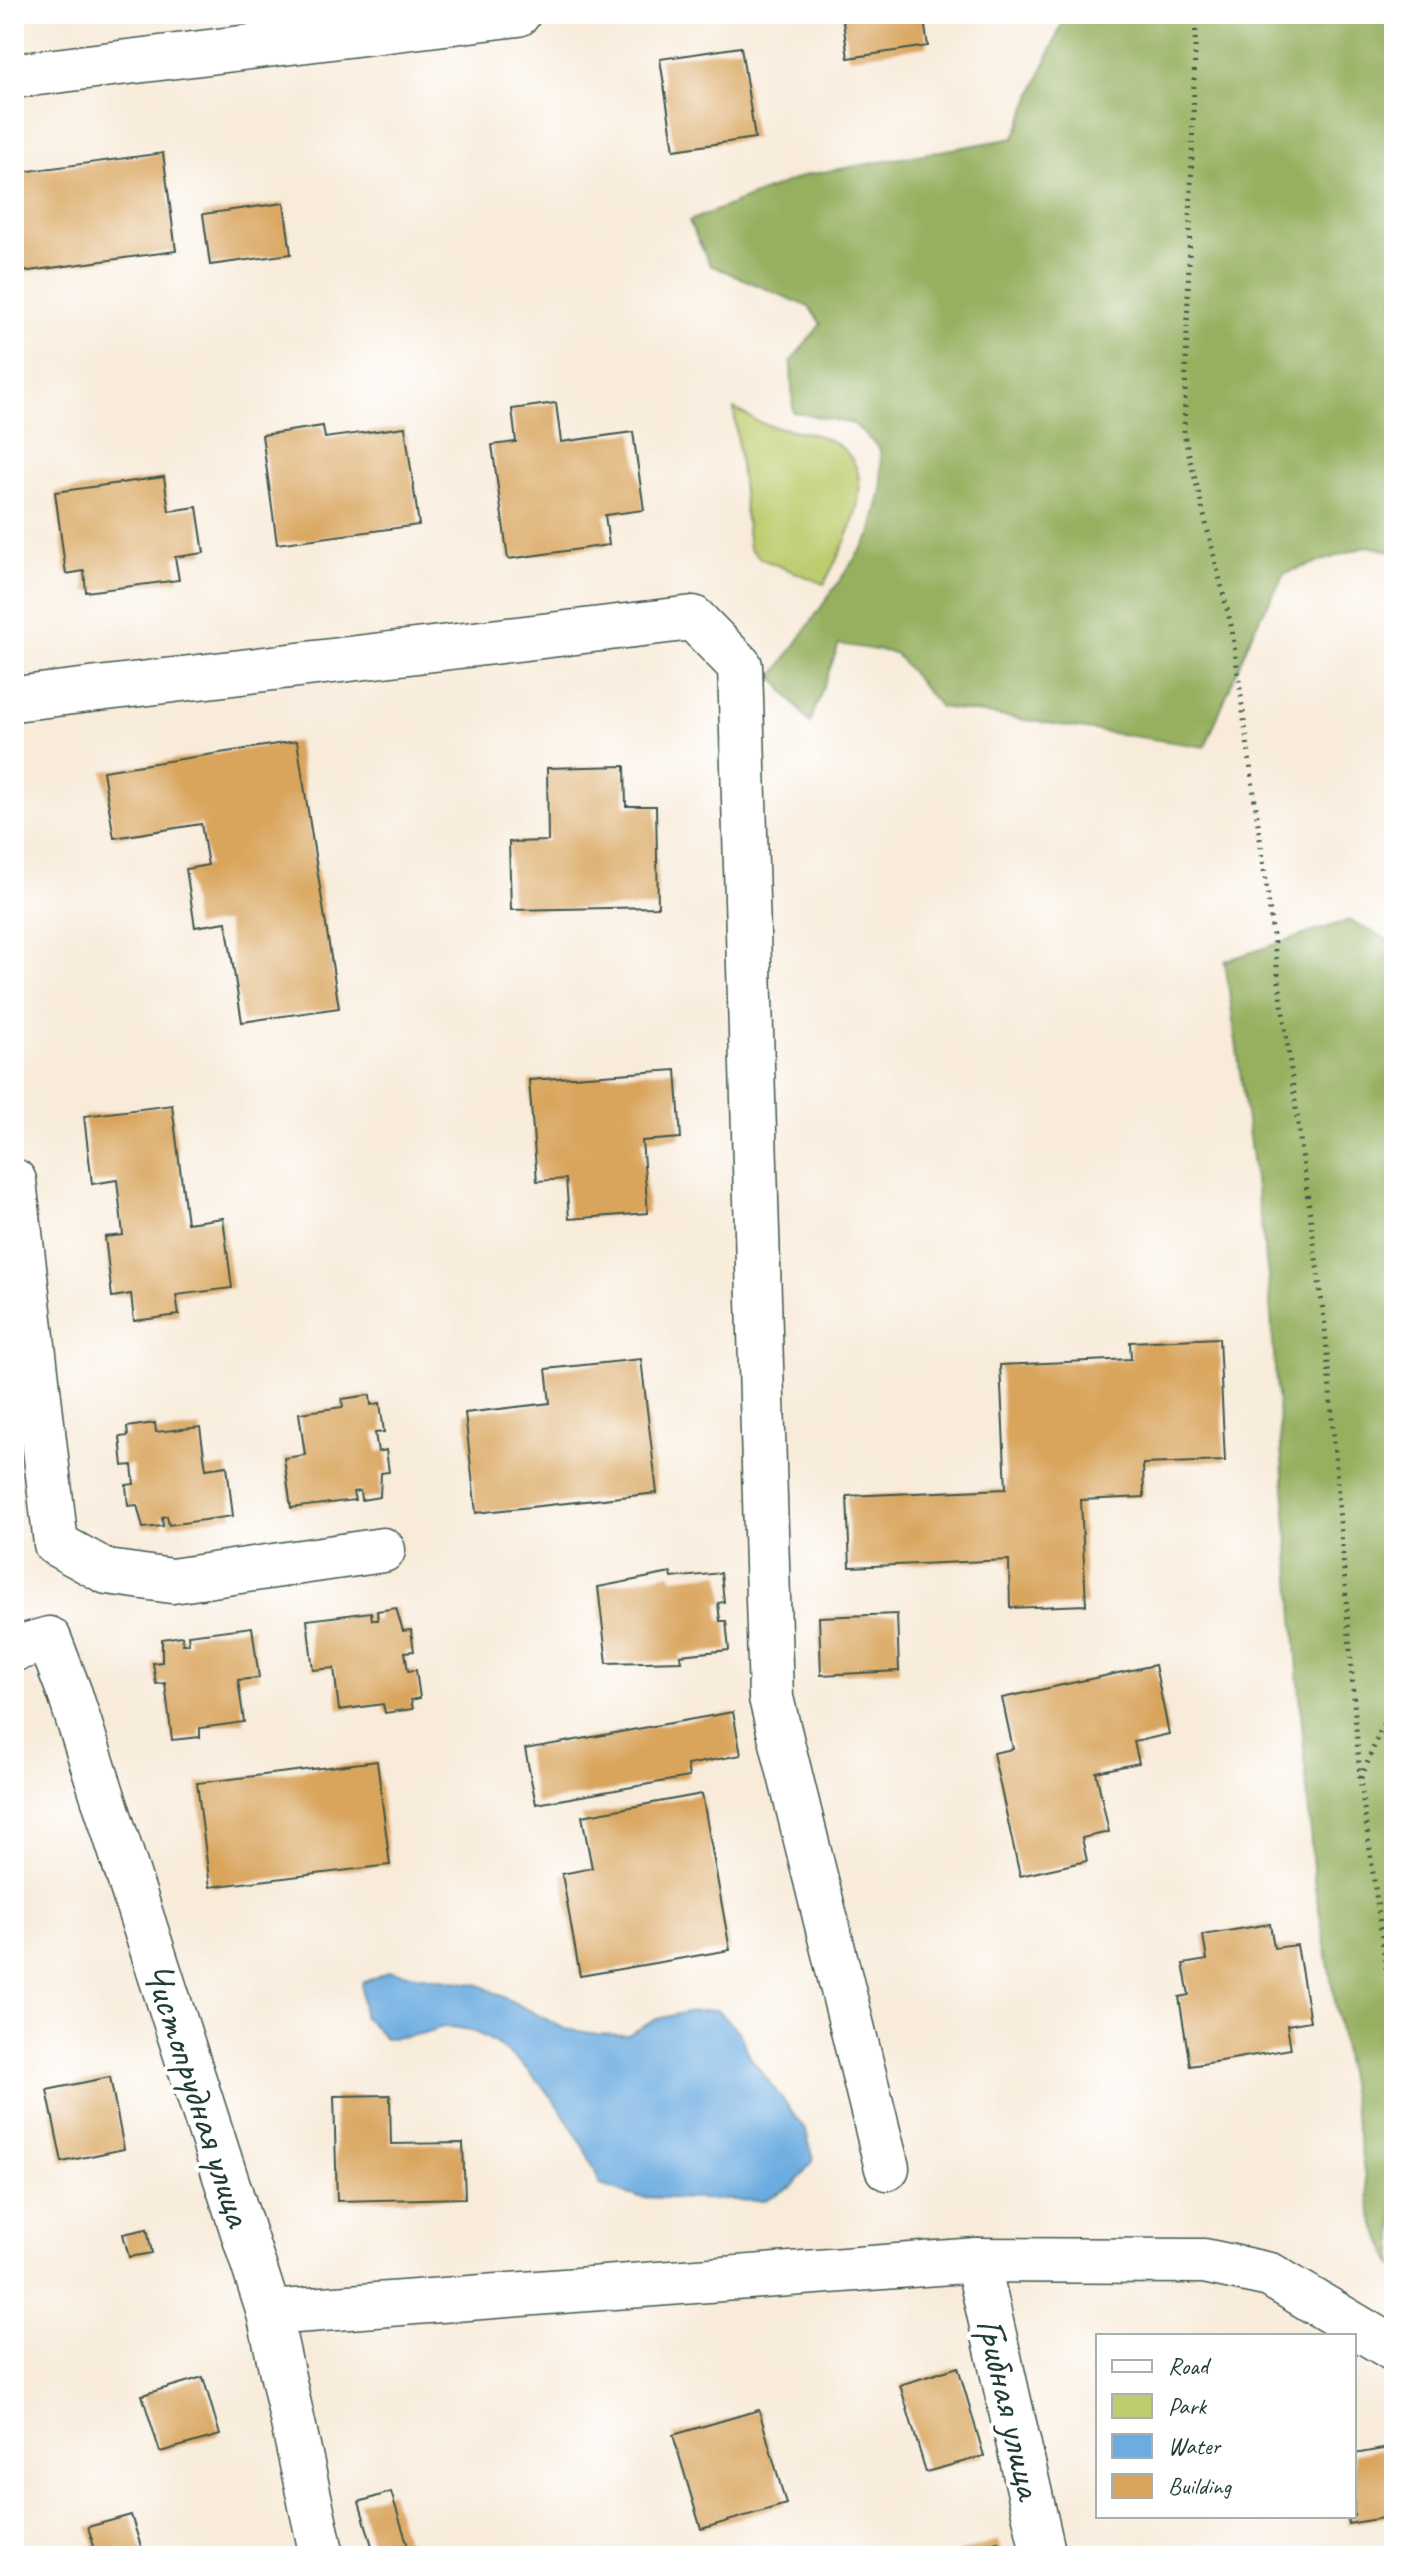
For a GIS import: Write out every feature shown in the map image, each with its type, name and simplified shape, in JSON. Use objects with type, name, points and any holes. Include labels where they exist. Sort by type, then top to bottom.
[{"type":"street","points":[[14,76],[518,14]]},
{"type":"street","points":[[14,699],[693,618],[740,666],[771,1698],[887,2168]]},
{"type":"street","points":[[14,1181],[56,1544],[107,1572],[172,1581],[383,1550]]},
{"type":"street","name":"Чистопрудная улица","points":[[31,1644],[70,1694],[269,2313],[322,2556]]},
{"type":"street","points":[[269,2313],[977,2260],[1218,2263],[1270,2275],[1394,2349]]},
{"type":"street","name":"Грибная улица","points":[[977,2260],[1044,2556]]},
{"type":"path","points":[[1196,14],[1184,434],[1232,629],[1323,1310],[1360,1779],[1394,2025]]},
{"type":"path","points":[[1360,1779],[1394,1698]]},
{"type":"green space","points":[[1066,14],[1394,14],[1394,552],[1368,546],[1285,573],[1254,629],[1205,747],[940,707],[895,653],[839,644],[810,723],[773,677],[871,535],[882,489],[880,449],[854,424],[793,412],[791,361],[821,324],[809,307],[710,265],[689,221],[806,175],[1014,138]]},
{"type":"green space","points":[[734,409],[761,423],[827,439],[846,452],[856,468],[860,486],[857,506],[843,547],[824,584],[761,559],[749,548]]},
{"type":"green space","points":[[1349,920],[1394,943],[1394,2267],[1372,2217],[1314,1881],[1268,1276],[1225,961]]},
{"type":"water","points":[[390,1971],[480,1985],[565,2029],[597,2034],[628,2035],[657,2019],[686,2012],[717,2010],[738,2030],[751,2058],[806,2131],[813,2160],[793,2186],[763,2201],[638,2197],[600,2185],[578,2137],[561,2110],[519,2061],[495,2043],[470,2031],[445,2027],[385,2038],[363,2016],[362,1983]]},
{"type":"building","points":[[842,14],[923,14],[928,46],[848,58]]},
{"type":"building","points":[[741,47],[755,138],[674,150],[660,59]]},
{"type":"building","points":[[163,153],[176,251],[14,273],[14,173]]},
{"type":"building","points":[[284,203],[291,254],[210,265],[203,214]]},
{"type":"building","points":[[556,403],[561,442],[633,432],[644,510],[605,515],[609,545],[508,559],[492,445],[516,442],[512,409]]},
{"type":"building","points":[[323,426],[325,438],[405,427],[419,525],[277,544],[262,435]]},
{"type":"building","points":[[164,477],[169,511],[197,507],[204,553],[175,557],[179,580],[86,592],[84,571],[66,574],[55,492]]},
{"type":"building","points":[[297,741],[339,1008],[242,1022],[226,922],[195,927],[186,869],[208,865],[201,824],[114,838],[103,771]]},
{"type":"building","points":[[625,766],[626,806],[656,806],[658,907],[511,910],[509,842],[548,841],[547,768]]},
{"type":"building","points":[[676,1070],[681,1138],[642,1141],[648,1213],[569,1219],[566,1179],[537,1181],[529,1080]]},
{"type":"building","points":[[172,1105],[187,1223],[223,1218],[232,1288],[176,1295],[179,1315],[134,1321],[131,1294],[112,1297],[105,1237],[123,1235],[117,1180],[92,1184],[84,1116]]},
{"type":"building","points":[[1219,1338],[1225,1461],[1143,1464],[1144,1497],[1081,1500],[1086,1605],[1010,1608],[1009,1560],[850,1567],[847,1496],[1006,1489],[1000,1365],[1131,1359],[1130,1342]]},
{"type":"building","points":[[641,1359],[657,1493],[476,1513],[465,1413],[550,1403],[546,1369]]},
{"type":"building","points":[[370,1395],[371,1405],[380,1403],[384,1432],[375,1433],[378,1452],[386,1450],[389,1472],[381,1473],[380,1497],[361,1500],[360,1491],[353,1492],[355,1500],[291,1508],[284,1458],[305,1455],[299,1413],[343,1407],[342,1399]]},
{"type":"building","points":[[155,1423],[156,1432],[200,1427],[206,1469],[227,1466],[233,1516],[169,1525],[167,1516],[162,1517],[163,1526],[143,1528],[137,1505],[128,1506],[126,1485],[134,1484],[132,1465],[123,1466],[120,1437],[128,1436],[127,1427]]},
{"type":"building","points":[[671,1573],[672,1578],[721,1573],[724,1602],[718,1603],[720,1621],[726,1621],[729,1650],[680,1655],[681,1661],[607,1663],[598,1587]]},
{"type":"building","points":[[396,1608],[403,1631],[411,1630],[414,1651],[405,1652],[408,1671],[416,1670],[420,1698],[411,1700],[413,1709],[385,1713],[383,1704],[339,1710],[334,1668],[313,1670],[307,1620],[371,1612],[372,1620],[378,1620],[377,1611]]},
{"type":"building","points":[[897,1614],[899,1671],[821,1675],[819,1617]]},
{"type":"building","points":[[252,1627],[259,1678],[238,1680],[244,1722],[200,1728],[200,1737],[172,1740],[165,1683],[156,1684],[153,1663],[162,1662],[162,1639],[182,1636],[183,1644],[189,1644],[188,1635]]},
{"type":"building","points":[[1155,1665],[1169,1734],[1134,1742],[1139,1763],[1096,1772],[1109,1832],[1082,1838],[1087,1861],[1020,1876],[993,1753],[1013,1749],[1002,1698]]},
{"type":"building","points":[[733,1712],[741,1755],[687,1765],[689,1777],[536,1804],[525,1749]]},
{"type":"building","points":[[377,1761],[390,1865],[210,1887],[197,1783]]},
{"type":"building","points":[[702,1794],[730,1950],[580,1976],[562,1874],[592,1868],[582,1816]]},
{"type":"building","points":[[1270,1924],[1274,1948],[1297,1945],[1310,2021],[1287,2025],[1291,2049],[1190,2066],[1179,1997],[1189,1995],[1183,1964],[1207,1960],[1203,1935]]},
{"type":"building","points":[[110,2077],[124,2149],[62,2162],[47,2090]]},
{"type":"building","points":[[390,2095],[391,2144],[463,2143],[465,2198],[337,2201],[334,2096]]},
{"type":"building","points":[[147,2229],[152,2253],[129,2257],[123,2234]]},
{"type":"building","points":[[958,2367],[984,2456],[926,2472],[900,2385]]},
{"type":"building","points":[[203,2377],[220,2435],[160,2452],[142,2395]]},
{"type":"building","points":[[759,2410],[786,2504],[701,2529],[673,2435]]},
{"type":"building","points":[[1394,2447],[1394,2516],[1348,2524],[1347,2518],[1356,2518],[1356,2454]]},
{"type":"building","points":[[391,2492],[411,2556],[375,2556],[359,2502]]},
{"type":"building","points":[[131,2515],[144,2556],[97,2556],[88,2527]]},
{"type":"building","points":[[998,2541],[1003,2556],[949,2556],[949,2555]]}]
